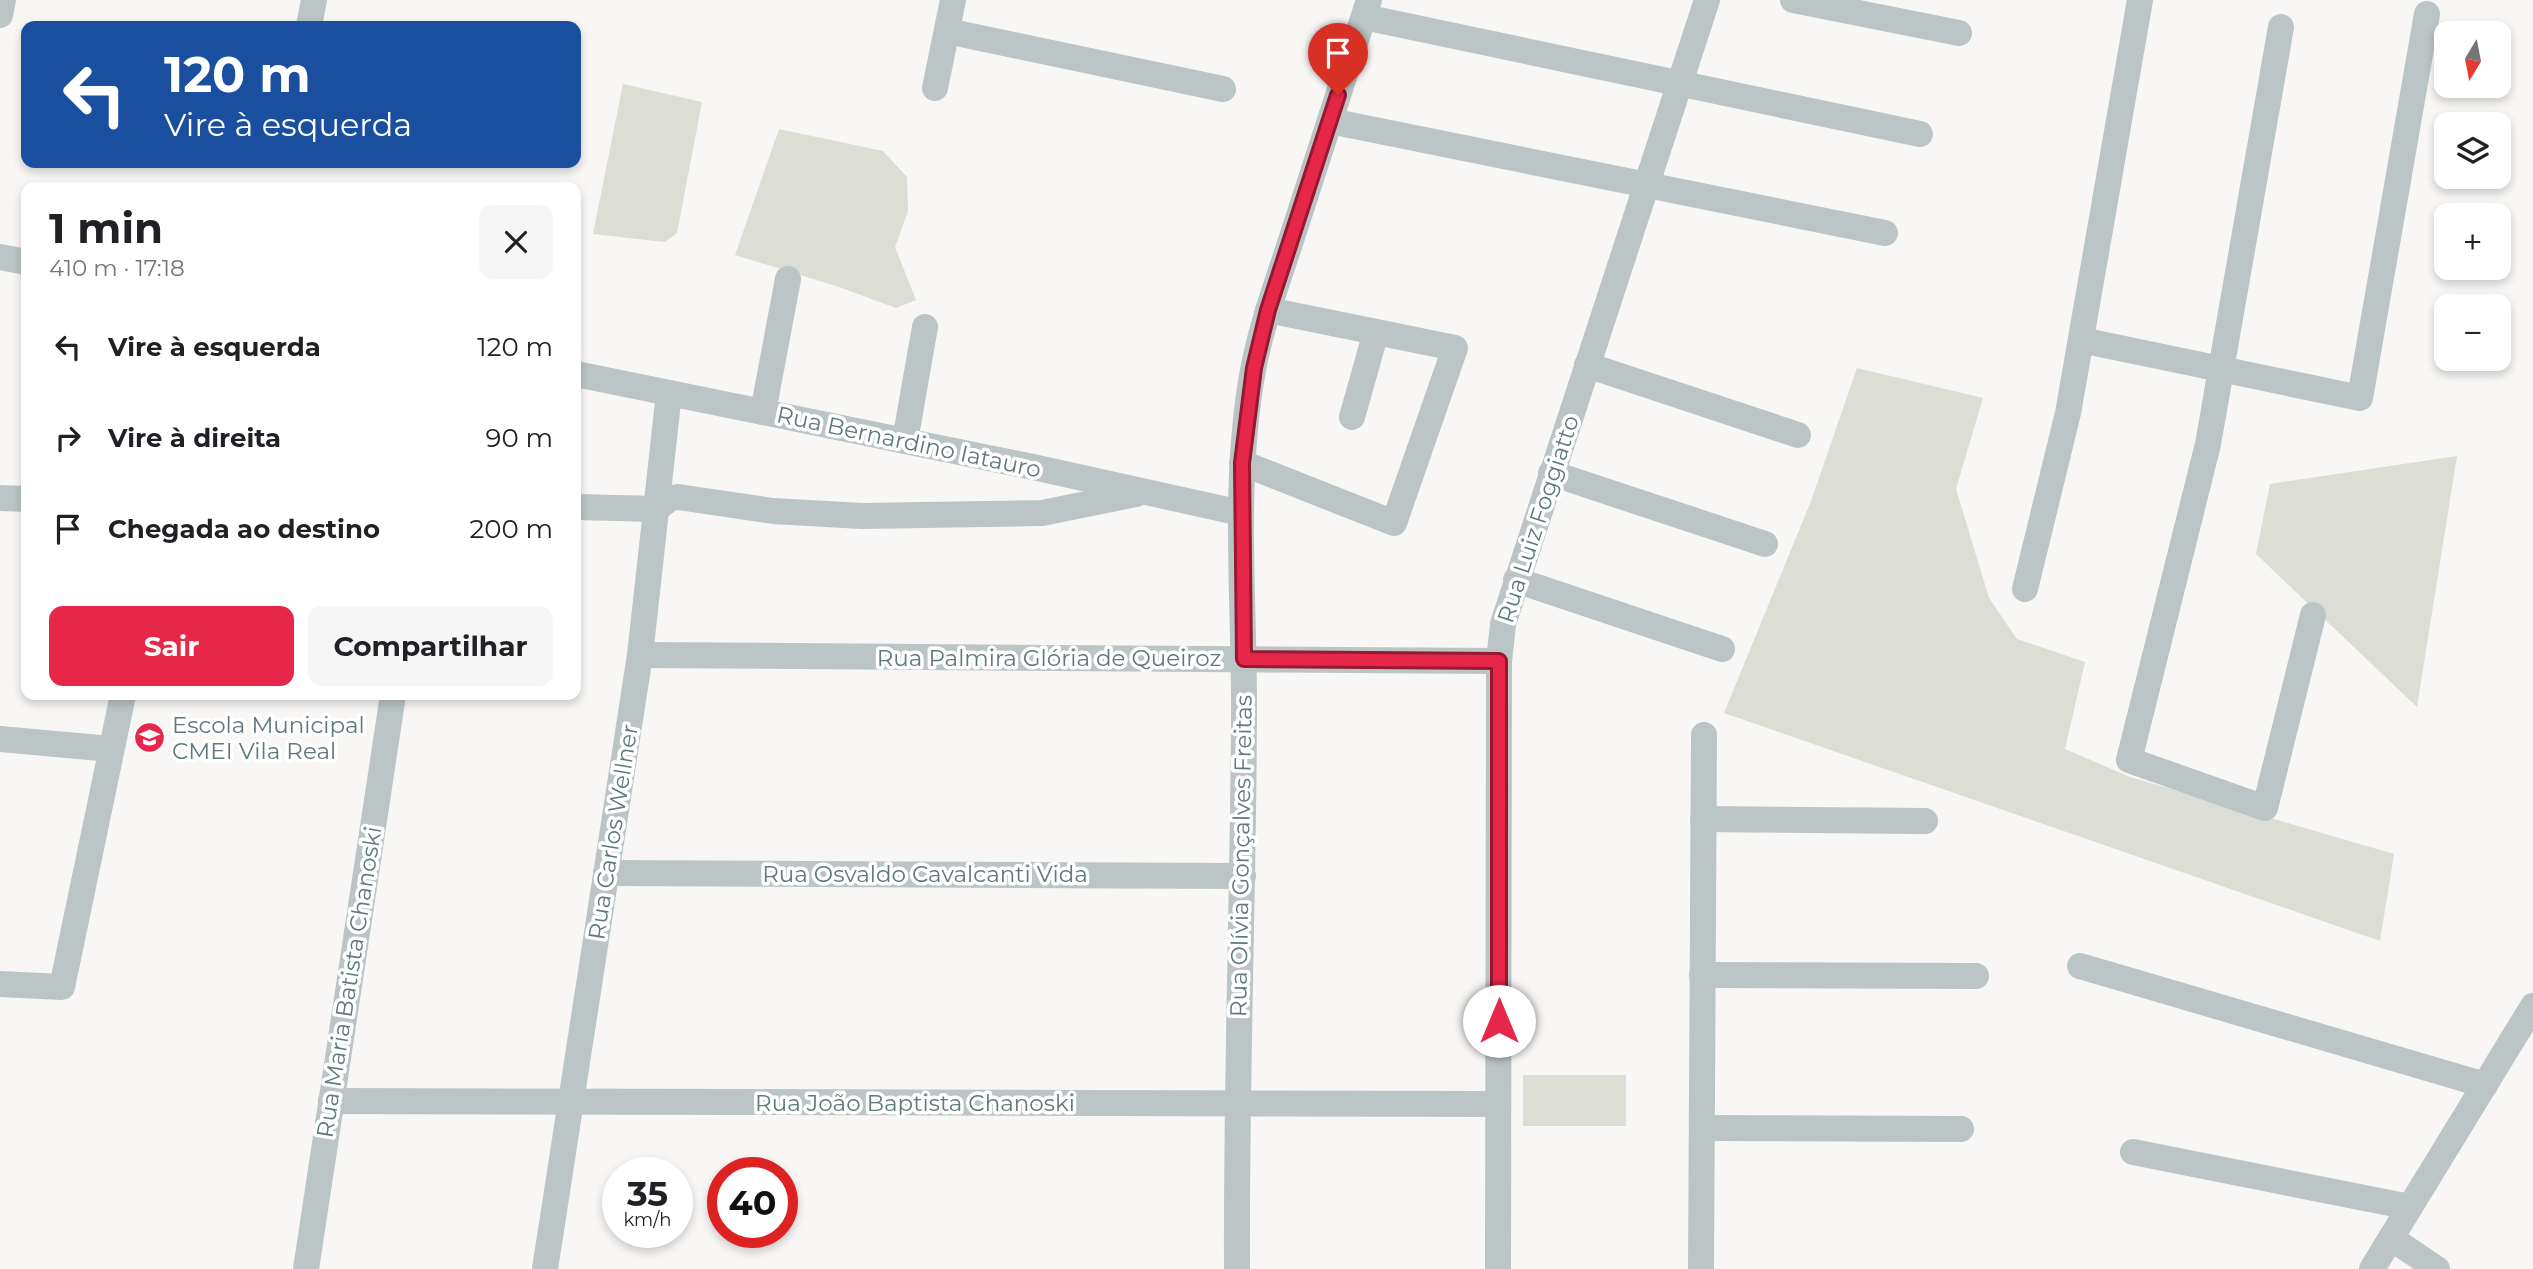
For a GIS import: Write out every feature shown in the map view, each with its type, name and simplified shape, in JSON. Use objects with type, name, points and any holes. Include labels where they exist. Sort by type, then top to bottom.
[{"type":"street","points":[[0,15],[3,0]]},
{"type":"street","points":[[310,21],[314,0]]},
{"type":"street","points":[[935,88],[953,0]]},
{"type":"street","name":"Rua Luiz Foggiatto","points":[[1498,1269],[1499,661],[1503,624],[1707,0]]},
{"type":"street","points":[[1793,0],[1959,33]]},
{"type":"street","points":[[2025,589],[2068,413],[2140,0]]},
{"type":"street","points":[[1366,9],[1680,83],[1920,134]]},
{"type":"street","name":"Rua Olívia Gonçalves Freitas","points":[[1237,1269],[1236,1103],[1243,876],[1242,463],[1254,368],[1268,310],[1366,9]]},
{"type":"street","points":[[2081,340],[2360,398],[2427,13]]},
{"type":"street","points":[[2281,27],[2208,444],[2129,760],[2265,808],[2313,615]]},
{"type":"street","points":[[947,31],[1223,89]]},
{"type":"street","points":[[1330,121],[1885,233]]},
{"type":"street","points":[[0,257],[21,261]]},
{"type":"street","points":[[763,412],[788,279]]},
{"type":"street","points":[[1242,463],[1394,523],[1455,348],[1268,310]]},
{"type":"street","points":[[905,441],[925,327]]},
{"type":"street","points":[[1352,417],[1376,332]]},
{"type":"street","points":[[1587,365],[1798,435]]},
{"type":"street","name":"Rua Bernardino Iatauro","points":[[581,375],[1241,513]]},
{"type":"street","name":"Rua Carlos Wellner","points":[[545,1269],[640,655],[669,393]]},
{"type":"street","points":[[1551,473],[1765,544]]},
{"type":"street","points":[[581,507],[656,509],[671,498],[678,497],[744,508],[808,514],[1010,515],[1074,508],[1144,492]]},
{"type":"street","points":[[0,498],[21,499]]},
{"type":"street","points":[[1516,580],[1722,649]]},
{"type":"street","name":"Rua Palmira Glória de Queiroz","points":[[640,655],[1499,661]]},
{"type":"street","points":[[0,984],[62,987],[122,700]]},
{"type":"street","name":"Rua Maria Batista Chanoski","points":[[306,1269],[392,700]]},
{"type":"street","points":[[1701,1269],[1704,735]]},
{"type":"street","points":[[0,739],[111,749]]},
{"type":"street","points":[[1703,819],[1925,821]]},
{"type":"street","name":"Rua Osvaldo Cavalcanti Vida","points":[[606,873],[1243,876]]},
{"type":"street","points":[[2080,966],[2485,1085]]},
{"type":"street","points":[[1702,975],[1976,975]]},
{"type":"street","points":[[2372,1269],[2533,1006]]},
{"type":"street","name":"Rua João Baptista Chanoski","points":[[331,1101],[1498,1104]]},
{"type":"street","points":[[1702,1128],[1961,1129]]},
{"type":"street","points":[[2133,1152],[2410,1207]]},
{"type":"street","points":[[2391,1238],[2437,1269]]},
{"type":"shaded area","points":[[623,84],[702,102],[677,233],[665,242],[593,234]]},
{"type":"shaded area","points":[[779,129],[883,151],[907,177],[908,211],[895,247],[916,300],[896,308],[839,287],[735,255]]},
{"type":"shaded area","points":[[1857,368],[1983,398],[1956,489],[1989,598],[2017,639],[2085,662],[2065,749],[2130,777],[2394,854],[2380,941],[1724,713],[1811,501]]},
{"type":"shaded area","points":[[2457,456],[2417,707],[2256,554],[2270,484]]},
{"type":"shaded area","points":[[1523,1075],[1626,1075],[1626,1126],[1523,1126]]},
{"type":"place","name":"Escola Municipal CMEI Vila Real","points":[[149,738]]},
{"type":"route","points":[[1338,95],[1268,310],[1248,403],[1242,463],[1241,513],[1244,659],[1499,661],[1499,1021]]}]
